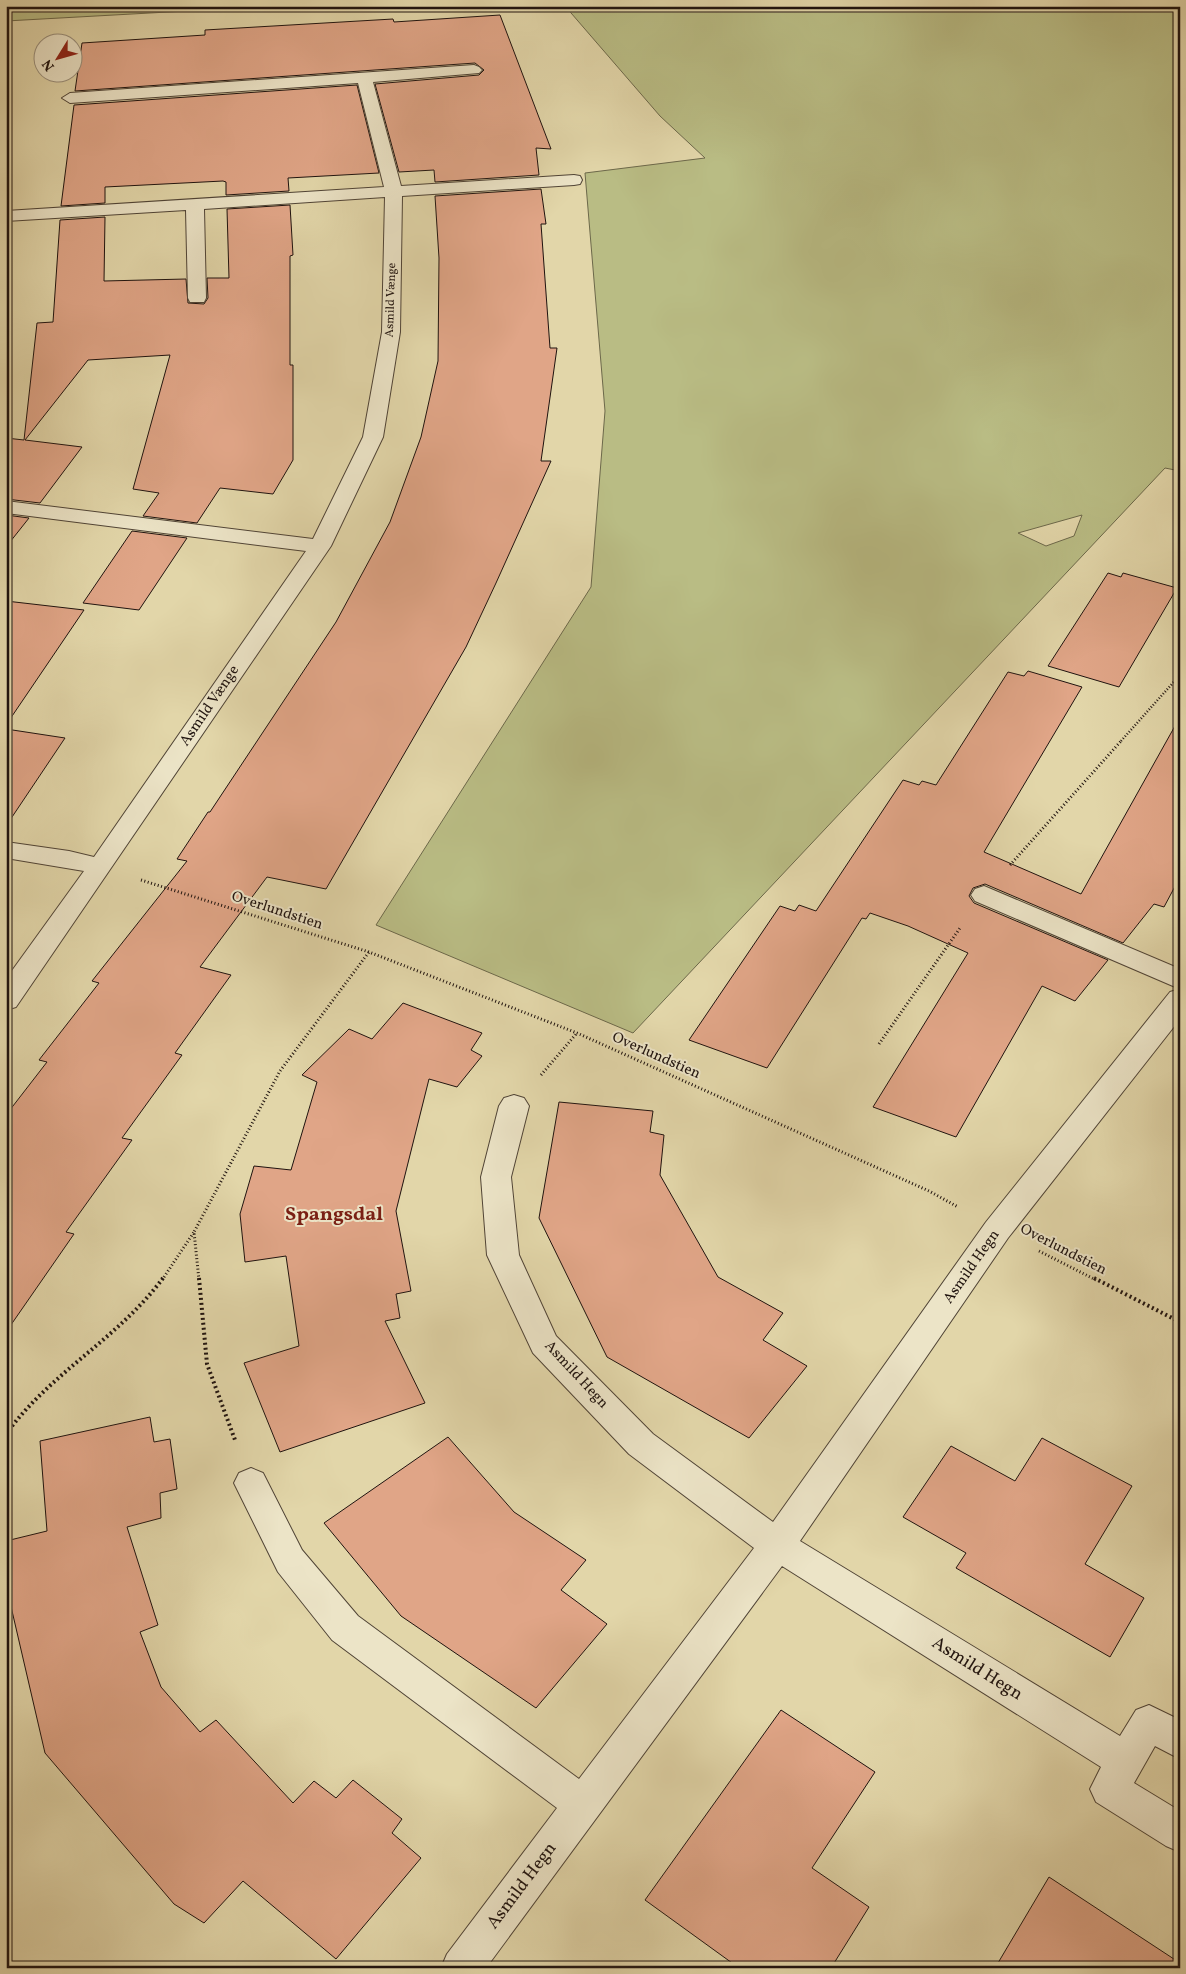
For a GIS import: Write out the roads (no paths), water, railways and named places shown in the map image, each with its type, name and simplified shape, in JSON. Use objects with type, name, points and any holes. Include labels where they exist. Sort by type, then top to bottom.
[{"type":"street","points":[[70,98],[474,70]]},
{"type":"street","name":"Asmild Vænge","points":[[6,1000],[100,867],[320,546],[373,437],[392,332],[394,191],[364,78]]},
{"type":"street","points":[[6,216],[574,180]]},
{"type":"street","points":[[195,204],[197,298]]},
{"type":"street","points":[[6,507],[320,546]]},
{"type":"street","points":[[6,850],[69,859],[100,867]]},
{"type":"street","points":[[984,894],[1180,980]]},
{"type":"street","name":"Asmild Hegn","points":[[461,1968],[777,1545],[998,1230],[1180,999]]},
{"type":"street","name":"Asmild Hegn","points":[[514,1106],[496,1177],[503,1256],[544,1344],[641,1444],[777,1545],[1126,1761]]},
{"type":"street","points":[[251,1483],[290,1560],[345,1628],[583,1805]]},
{"type":"street","points":[[1180,1740],[1149,1722],[1109,1789],[1180,1833]]},
{"type":"district","name":"Spangsdal","points":[[334,1215]]}]
